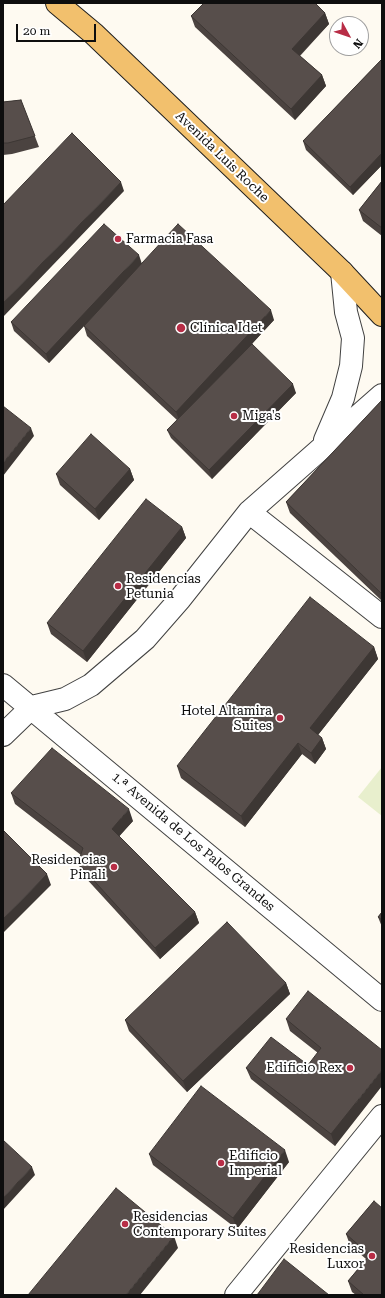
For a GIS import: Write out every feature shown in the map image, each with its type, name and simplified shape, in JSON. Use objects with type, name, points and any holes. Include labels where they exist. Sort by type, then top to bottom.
[{"type":"main road","name":"Avenida Luis Roche","points":[[57,3],[94,34],[342,272],[382,315]]},
{"type":"street","points":[[323,445],[343,398],[351,366],[353,338],[346,312],[342,272]]},
{"type":"street","points":[[3,735],[32,707],[65,699],[91,685],[145,639],[180,599],[249,512],[382,394]]},
{"type":"street","points":[[249,512],[382,616]]},
{"type":"street","name":"1.ª Avenida de Los Palos Grandes","points":[[3,685],[32,707],[382,1000]]},
{"type":"street","points":[[236,1295],[382,1116]]},
{"type":"green space","points":[[382,767],[382,816],[358,797]]},
{"type":"building","points":[[204,3],[315,3],[325,13],[292,49],[322,75],[291,109],[191,16]]},
{"type":"building","points":[[382,59],[382,153],[350,187],[303,141]]},
{"type":"building","points":[[21,100],[35,136],[3,143],[3,102]]},
{"type":"building","points":[[72,133],[121,182],[3,303],[3,205]]},
{"type":"building","points":[[382,181],[382,228],[359,210]]},
{"type":"building","points":[[104,224],[139,255],[46,354],[11,322]]},
{"type":"building","name":"Clínica Idet","points":[[178,224],[271,310],[176,412],[84,326]]},
{"type":"building","name":"Miga's","points":[[252,344],[293,384],[209,470],[167,430]]},
{"type":"building","points":[[382,400],[382,594],[286,502]]},
{"type":"building","points":[[3,406],[31,428],[3,463]]},
{"type":"building","points":[[91,434],[130,469],[95,509],[56,474]]},
{"type":"building","name":"Residencias Petunia","points":[[146,499],[182,527],[83,651],[47,623]]},
{"type":"building","points":[[310,597],[374,647],[310,728],[322,738],[311,753],[298,743],[241,816],[177,766]]},
{"type":"building","name":"Residencias Pinali","points":[[52,748],[129,809],[112,829],[195,912],[155,948],[78,863],[83,848],[11,793]]},
{"type":"building","points":[[3,830],[47,874],[3,919]]},
{"type":"building","points":[[382,912],[382,920],[378,917]]},
{"type":"building","points":[[227,922],[286,983],[183,1081],[125,1020]]},
{"type":"building","name":"Edificio Rex","points":[[308,991],[382,1050],[382,1070],[331,1134],[246,1068],[271,1037],[308,1065],[321,1048],[286,1019]]},
{"type":"building","name":"Edificio Imperial","points":[[201,1086],[285,1150],[233,1218],[149,1154]]},
{"type":"building","points":[[3,1140],[32,1167],[3,1198]]},
{"type":"building","name":"Residencias Contemporary Suites","points":[[116,1188],[174,1236],[126,1295],[28,1295]]},
{"type":"building","name":"Residencias Luxor","points":[[374,1201],[382,1208],[382,1295],[364,1295],[348,1281],[370,1255],[346,1234]]},
{"type":"building","points":[[284,1259],[329,1295],[257,1295]]},
{"type":"place","name":"Farmacia Fasa","points":[[118,239]]},
{"type":"place","name":"Clínica Idet","points":[[181,328]]},
{"type":"place","name":"Miga's","points":[[234,416]]},
{"type":"place","name":"Residencias Petunia","points":[[118,586]]},
{"type":"place","name":"Hotel Altamira Suites","points":[[280,718]]},
{"type":"place","name":"Residencias Pinali","points":[[114,867]]},
{"type":"place","name":"Edificio Rex","points":[[350,1068]]},
{"type":"place","name":"Edificio Imperial","points":[[221,1163]]},
{"type":"place","name":"Residencias Contemporary Suites","points":[[125,1224]]},
{"type":"place","name":"Residencias Luxor","points":[[372,1256]]}]
